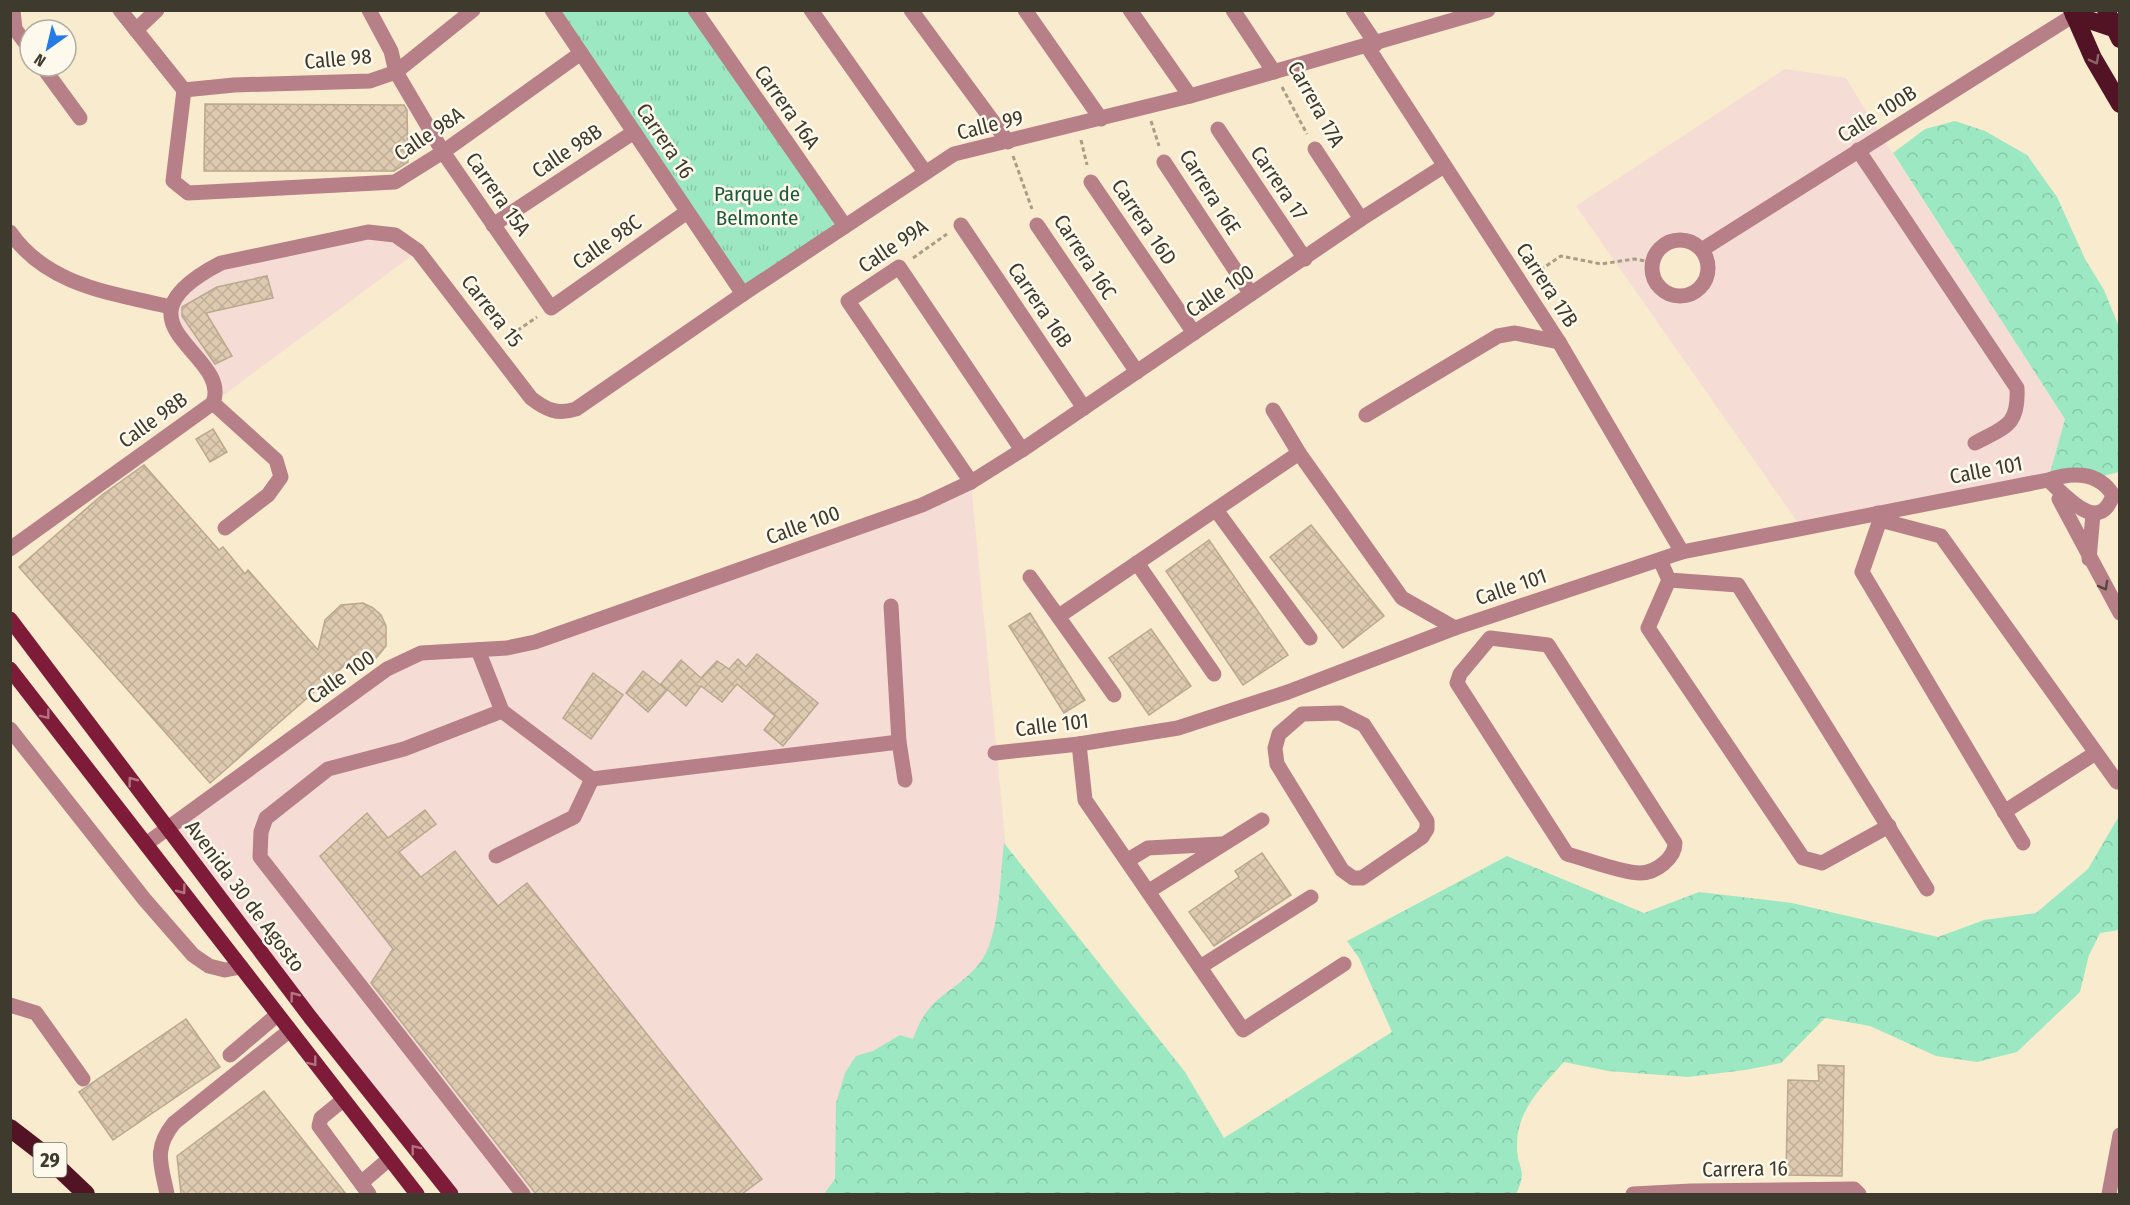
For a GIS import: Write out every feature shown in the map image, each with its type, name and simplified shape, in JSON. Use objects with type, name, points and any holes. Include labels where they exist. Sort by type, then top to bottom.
[{"type":"highway","points":[[2073,13],[2114,27]]},
{"type":"highway","points":[[2073,13],[2093,58],[2120,104]]},
{"type":"highway","name":"29","points":[[10,1128],[45,1155],[86,1194]]},
{"type":"main road","name":"Avenida 30 de Agosto","points":[[10,619],[310,1017],[451,1194]]},
{"type":"main road","points":[[10,669],[417,1194]]},
{"type":"street","points":[[13,10],[15,29],[18,33]]},
{"type":"street","points":[[120,10],[184,90]]},
{"type":"street","points":[[136,30],[157,10]]},
{"type":"street","name":"Carrera 15A","points":[[369,10],[391,51],[396,72],[443,152],[550,308]]},
{"type":"street","name":"Calle 98","points":[[184,90],[234,85],[370,81],[396,72],[473,10]]},
{"type":"street","name":"Carrera 16","points":[[552,10],[743,294]]},
{"type":"street","name":"Carrera 16A","points":[[695,10],[845,226]]},
{"type":"street","points":[[811,10],[925,172]]},
{"type":"street","points":[[911,10],[1008,142]]},
{"type":"street","points":[[1025,10],[1101,119]]},
{"type":"street","points":[[1130,10],[1190,96]]},
{"type":"street","name":"Carrera 17A","points":[[1233,10],[1274,72]]},
{"type":"street","name":"Carrera 17B","points":[[1353,10],[1444,166],[1559,342],[1682,552]]},
{"type":"street","name":"Calle 99","points":[[531,398],[543,407],[558,412],[576,409],[743,294],[954,154],[1190,96],[1372,45],[1465,14],[1488,10]]},
{"type":"street","name":"Calle 100B","points":[[1703,249],[2073,13]]},
{"type":"street","name":"Calle 98A","points":[[184,90],[173,182],[188,193],[395,182],[443,152],[581,53]]},
{"type":"street","points":[[51,78],[80,118]]},
{"type":"street","name":"Carrera 17","points":[[1218,129],[1305,259]]},
{"type":"street","name":"Calle 98B","points":[[493,225],[634,132]]},
{"type":"street","name":"Carrera 17A","points":[[1315,149],[1361,219]]},
{"type":"street","points":[[1858,150],[2017,388],[2018,410],[2007,426],[1975,443]]},
{"type":"street","name":"Carrera 16E","points":[[1164,162],[1251,294]]},
{"type":"street","name":"Calle 100","points":[[146,844],[387,669],[421,653],[507,648],[568,631],[922,506],[971,482],[1022,450],[1361,219],[1444,166]]},
{"type":"street","name":"Carrera 16D","points":[[1092,182],[1194,333]]},
{"type":"street","name":"Calle 98C","points":[[550,308],[687,212]]},
{"type":"street","name":"Carrera 16B","points":[[961,225],[1084,408]]},
{"type":"street","name":"Carrera 16C","points":[[1037,225],[1137,372]]},
{"type":"street","points":[[10,232],[22,249],[57,275],[93,289],[171,307]]},
{"type":"street","name":"Carrera 15","points":[[171,307],[185,288],[204,272],[221,263],[368,232],[382,232],[395,236],[418,251],[531,398]]},
{"type":"street","points":[[1673,240],[1692,241],[1703,249],[1708,261],[1709,274],[1703,286],[1693,294],[1680,297],[1667,293],[1657,284],[1652,273],[1652,262],[1657,250],[1673,240]]},
{"type":"street","points":[[899,267],[1022,450]]},
{"type":"street","name":"Calle 99A","points":[[899,267],[848,301],[971,482]]},
{"type":"street","name":"Calle 98B","points":[[10,549],[213,403],[215,384],[177,333],[170,317],[171,307]]},
{"type":"street","points":[[1366,415],[1498,336],[1515,333],[1559,342]]},
{"type":"street","points":[[213,403],[276,460],[281,477],[268,495],[225,528]]},
{"type":"street","points":[[1273,410],[1299,453],[1402,598],[1455,628]]},
{"type":"street","points":[[1059,616],[1299,453]]},
{"type":"street","name":"Calle 101","points":[[995,753],[1079,744],[1178,728],[1288,692],[1455,628],[1682,552],[1879,517],[2067,474],[2095,478],[2116,496],[2103,511],[2093,514],[2083,510],[2048,480]]},
{"type":"street","points":[[2059,499],[2089,559],[2120,613]]},
{"type":"street","points":[[1216,510],[1310,638]]},
{"type":"street","points":[[2089,559],[2093,514]]},
{"type":"street","points":[[2023,843],[1862,572],[1879,517],[1941,536],[2094,753],[2117,782]]},
{"type":"street","points":[[1660,560],[1669,580],[1648,628],[1803,858],[1822,863],[1889,826]]},
{"type":"street","points":[[1137,563],[1215,674]]},
{"type":"street","points":[[1030,577],[1114,695]]},
{"type":"street","points":[[1669,580],[1738,585],[1927,889]]},
{"type":"street","points":[[891,606],[899,742],[904,780]]},
{"type":"street","points":[[1480,620],[1490,638]]},
{"type":"street","points":[[1490,638],[1548,645],[1675,843],[1675,853],[1667,861],[1641,873],[1567,854],[1457,683],[1460,674],[1490,638]]},
{"type":"street","points":[[478,650],[502,711],[592,779],[899,742]]},
{"type":"street","points":[[1288,692],[1302,714]]},
{"type":"street","points":[[502,711],[405,749],[328,769],[266,818],[261,832],[260,857],[523,1194]]},
{"type":"street","points":[[1340,713],[1364,725],[1427,821],[1427,829],[1422,837],[1362,878],[1353,878],[1342,870],[1277,764],[1275,748],[1279,734],[1302,714],[1340,713]]},
{"type":"street","points":[[10,729],[145,900],[193,955],[209,966],[225,970],[241,967]]},
{"type":"street","points":[[1079,744],[1085,800],[1243,1030],[1344,964]]},
{"type":"street","points":[[2004,812],[2094,753]]},
{"type":"street","points":[[496,856],[573,817],[592,779]]},
{"type":"street","points":[[1149,891],[1262,820]]},
{"type":"street","points":[[1128,860],[1148,848],[1224,844]]},
{"type":"street","points":[[1200,967],[1311,897]]},
{"type":"street","points":[[10,1005],[36,1013],[83,1079]]},
{"type":"street","points":[[230,1055],[277,1015]]},
{"type":"street","points":[[167,1194],[159,1153],[163,1137],[174,1123],[289,1031]]},
{"type":"street","points":[[343,1100],[321,1118],[319,1126],[365,1189],[389,1159]]},
{"type":"street","points":[[2109,1194],[2120,1135]]},
{"type":"street","name":"Carrera 16","points":[[1633,1194],[1691,1191],[1858,1192]]},
{"type":"path","name":"Carrera 17A","points":[[1274,72],[1315,149]]},
{"type":"path","name":"Carrera 16E","points":[[1146,106],[1164,162]]},
{"type":"path","name":"Carrera 16D","points":[[1077,125],[1092,182]]},
{"type":"path","name":"Carrera 16C","points":[[1008,142],[1037,225]]},
{"type":"path","name":"Calle 99A","points":[[899,267],[961,225]]},
{"type":"path","points":[[1520,283],[1562,256],[1601,264],[1634,260],[1652,262]]},
{"type":"path","points":[[494,347],[550,308]]},
{"type":"shaded area","points":[[1785,69],[1846,78],[1881,136],[2065,419],[2048,480],[1801,527],[1576,206]],"holes":[[[1679,239],[1692,241],[1703,249],[1709,261],[1709,274],[1703,286],[1693,294],[1680,297],[1667,293],[1657,284],[1652,274],[1652,262],[1657,250],[1667,242]]]},
{"type":"shaded area","points":[[368,232],[418,251],[213,403],[209,373],[171,307],[203,272]]},
{"type":"shaded area","points":[[971,482],[1033,1133],[856,1194],[451,1194],[167,828],[421,653],[507,648]]},
{"type":"green space","name":"Parque de Belmonte","points":[[552,11],[695,11],[845,226],[743,294]]},
{"type":"green space","points":[[1955,121],[1985,131],[2027,155],[2057,197],[2085,259],[2104,290],[2119,327],[2119,472],[2095,478],[2048,480],[2065,419],[1893,153],[1925,129]]},
{"type":"green space","points":[[2119,816],[2119,930],[2100,933],[2089,955],[2080,992],[2017,1052],[1977,1062],[1936,1056],[1870,1026],[1825,1018],[1781,1063],[1745,1070],[1688,1077],[1608,1071],[1564,1062],[1532,1099],[1521,1121],[1517,1153],[1522,1179],[1516,1194],[824,1194],[835,1179],[836,1103],[845,1073],[856,1056],[873,1051],[900,1035],[913,1039],[926,1013],[979,964],[986,953],[995,924],[1004,843],[1185,1072],[1224,1138],[1392,1032],[1359,958],[1347,941],[1507,856],[1644,913],[1699,892],[1792,903],[1938,937],[1984,920],[2036,913],[2088,869]]},
{"type":"building","points":[[205,104],[404,105],[407,110],[408,162],[394,171],[204,171]]},
{"type":"building","points":[[267,276],[273,298],[206,313],[232,356],[215,364],[182,316],[182,307],[217,287]]},
{"type":"building","points":[[213,429],[227,452],[210,462],[196,439]]},
{"type":"building","points":[[144,465],[219,550],[223,547],[245,574],[248,570],[318,650],[325,620],[341,605],[363,603],[381,615],[386,626],[386,646],[373,662],[363,666],[345,665],[210,783],[19,567],[102,495]]},
{"type":"building","points":[[1311,525],[1384,616],[1343,648],[1270,557]]},
{"type":"building","points":[[1209,540],[1288,655],[1243,685],[1166,571]]},
{"type":"building","points":[[1030,613],[1085,700],[1064,713],[1009,626]]},
{"type":"building","points":[[1151,629],[1191,686],[1149,715],[1109,658]]},
{"type":"building","points":[[757,654],[818,703],[783,746],[764,730],[775,716],[737,684],[722,702],[701,686],[686,706],[661,684],[681,660],[701,678],[717,661],[729,669],[738,659],[746,667]]},
{"type":"building","points":[[643,671],[667,690],[648,712],[626,693]]},
{"type":"building","points":[[593,673],[623,695],[591,739],[563,718]]},
{"type":"building","points":[[425,810],[436,824],[399,852],[421,877],[455,851],[498,906],[527,883],[762,1179],[742,1194],[536,1194],[371,983],[393,949],[320,856],[367,813],[388,838]]},
{"type":"building","points":[[1262,853],[1291,895],[1214,946],[1189,912],[1239,877],[1235,871]]},
{"type":"building","points":[[186,1019],[220,1067],[113,1140],[79,1092]]},
{"type":"building","points":[[1818,1065],[1844,1066],[1842,1176],[1786,1175],[1788,1080],[1819,1081]]},
{"type":"building","points":[[264,1091],[346,1194],[181,1194],[177,1156]]}]
